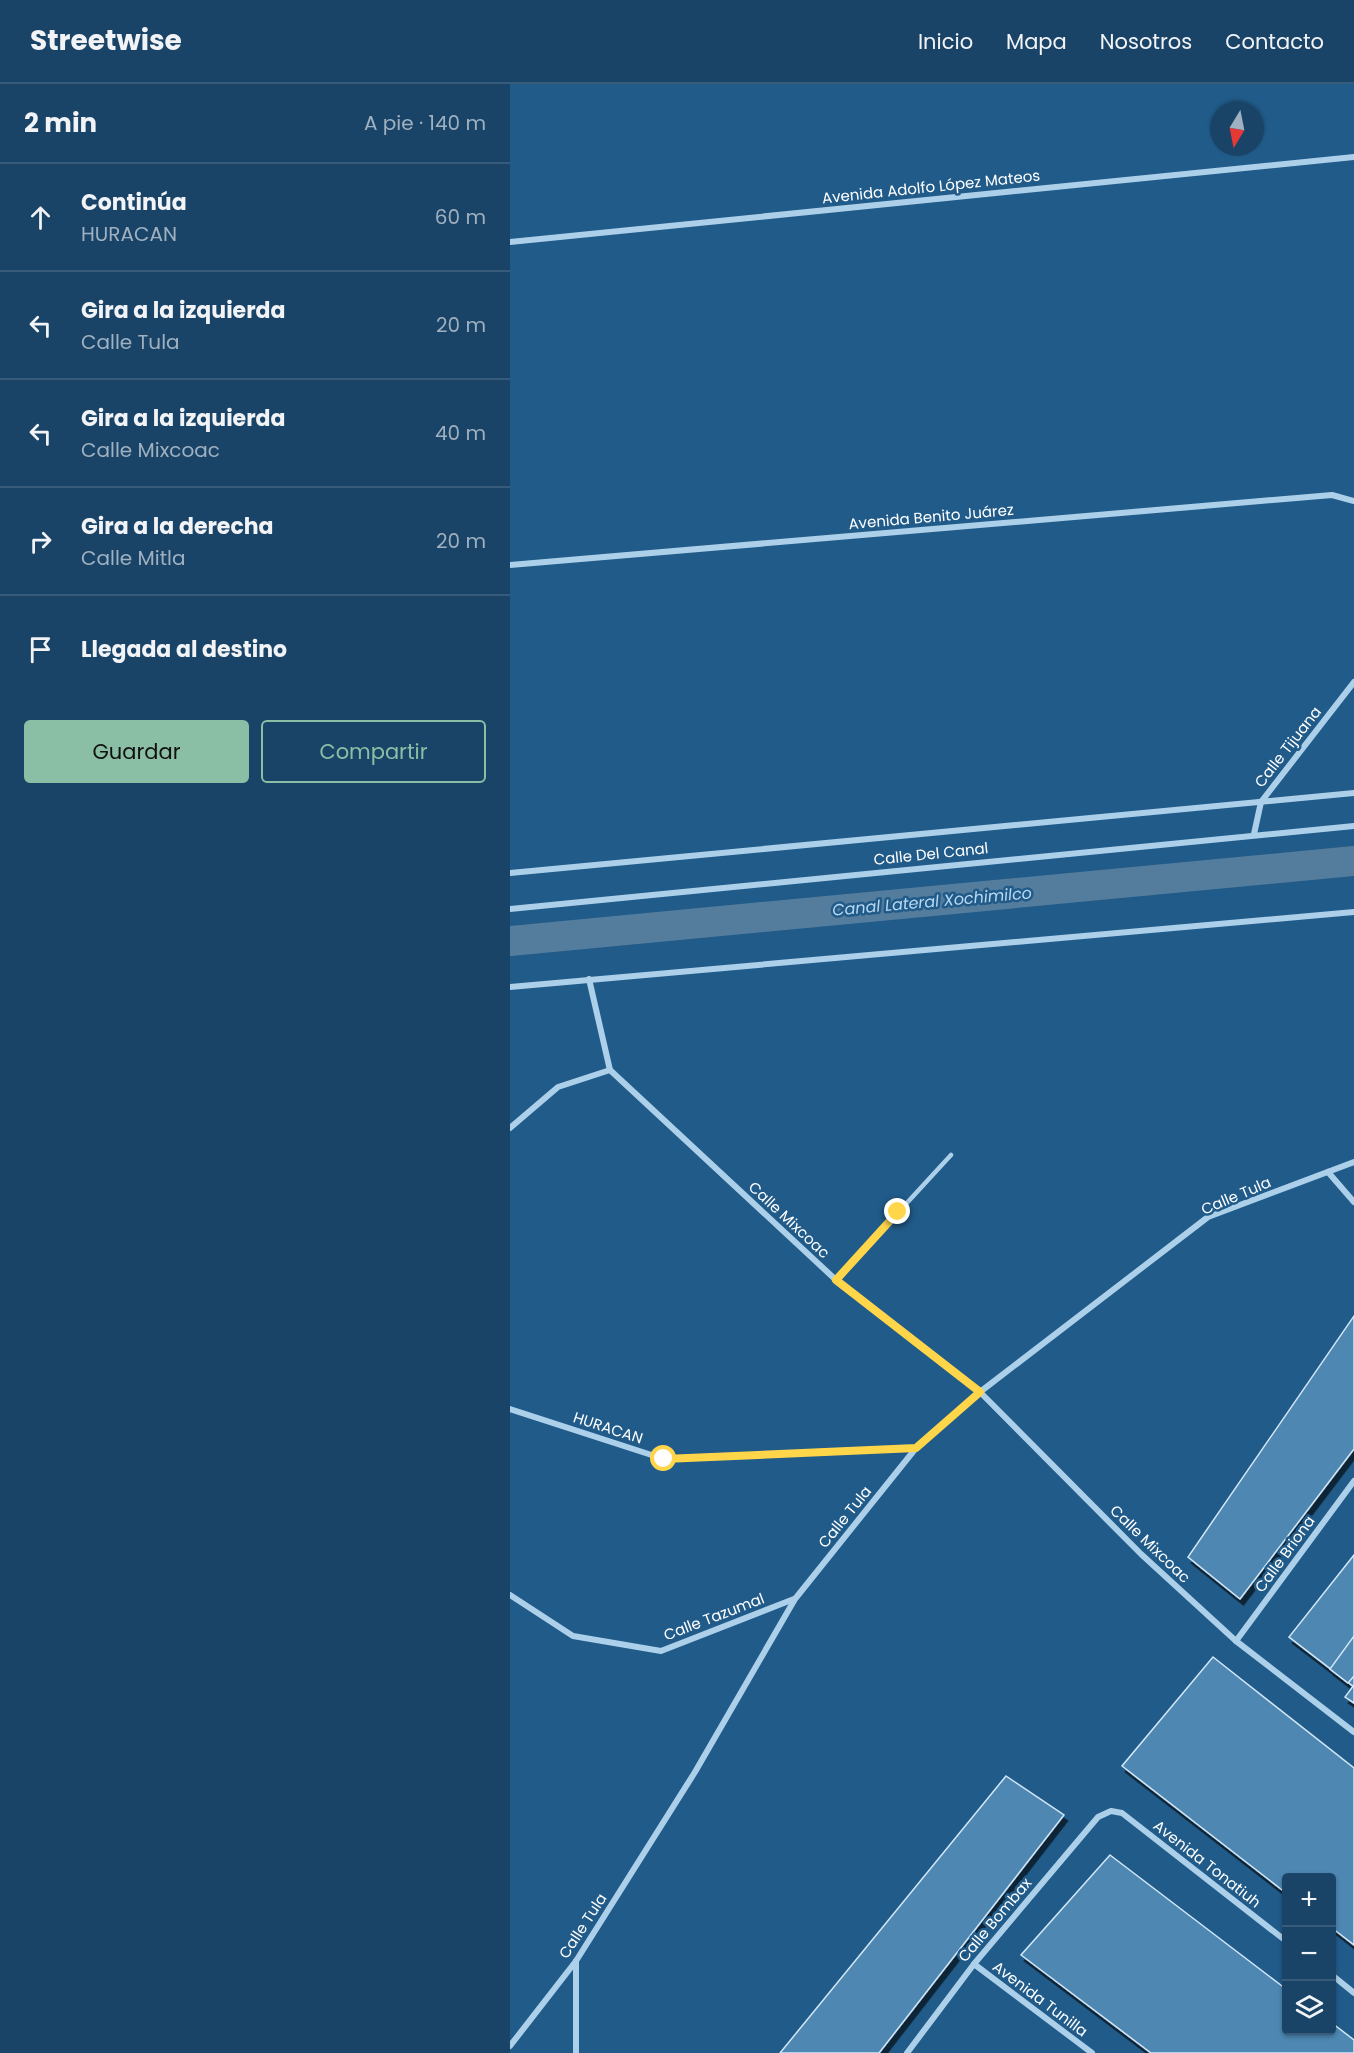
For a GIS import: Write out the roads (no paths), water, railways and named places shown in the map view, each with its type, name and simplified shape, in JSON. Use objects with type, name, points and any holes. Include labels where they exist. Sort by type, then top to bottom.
[{"type":"street","name":"Avenida Adolfo López Mateos","points":[[510,242],[1354,157]]},
{"type":"street","name":"Avenida Benito Juárez","points":[[510,565],[1332,495],[1354,501]]},
{"type":"street","name":"Calle Tijuana","points":[[1254,834],[1261,801],[1354,682]]},
{"type":"street","points":[[510,873],[1354,793]]},
{"type":"street","name":"Calle Del Canal","points":[[510,909],[1254,834],[1354,826]]},
{"type":"street","points":[[510,987],[1354,912]]},
{"type":"street","points":[[510,1128],[558,1087],[610,1070],[588,979]]},
{"type":"street","name":"Calle Mixcoac","points":[[610,1070],[836,1280],[980,1392],[1142,1554],[1236,1641],[1354,1732]]},
{"type":"street","name":"Calle Tula","points":[[510,2046],[576,1961],[695,1772],[795,1599],[916,1448],[980,1392],[1208,1217],[1354,1162]]},
{"type":"street","points":[[1328,1172],[1354,1202]]},
{"type":"street","name":"HURACAN","points":[[510,1409],[664,1459],[916,1448]]},
{"type":"street","name":"Calle Briona","points":[[1236,1641],[1354,1482]]},
{"type":"street","name":"Calle Tazumal","points":[[510,1595],[573,1636],[661,1651],[795,1599]]},
{"type":"street","name":"Avenida Tonatiuh","points":[[1111,1811],[1122,1813],[1282,1937]]},
{"type":"street","name":"Calle Bombax","points":[[907,2053],[974,1964],[1098,1817],[1111,1811]]},
{"type":"street","points":[[576,1961],[576,2053]]},
{"type":"street","name":"Avenida Tunilla","points":[[974,1964],[1092,2053]]},
{"type":"street","points":[[1336,1979],[1354,1993]]},
{"type":"lane","points":[[836,1280],[951,1155]]},
{"type":"waterway","name":"Canal Lateral Xochimilco","points":[[510,941],[1354,861]]}]
